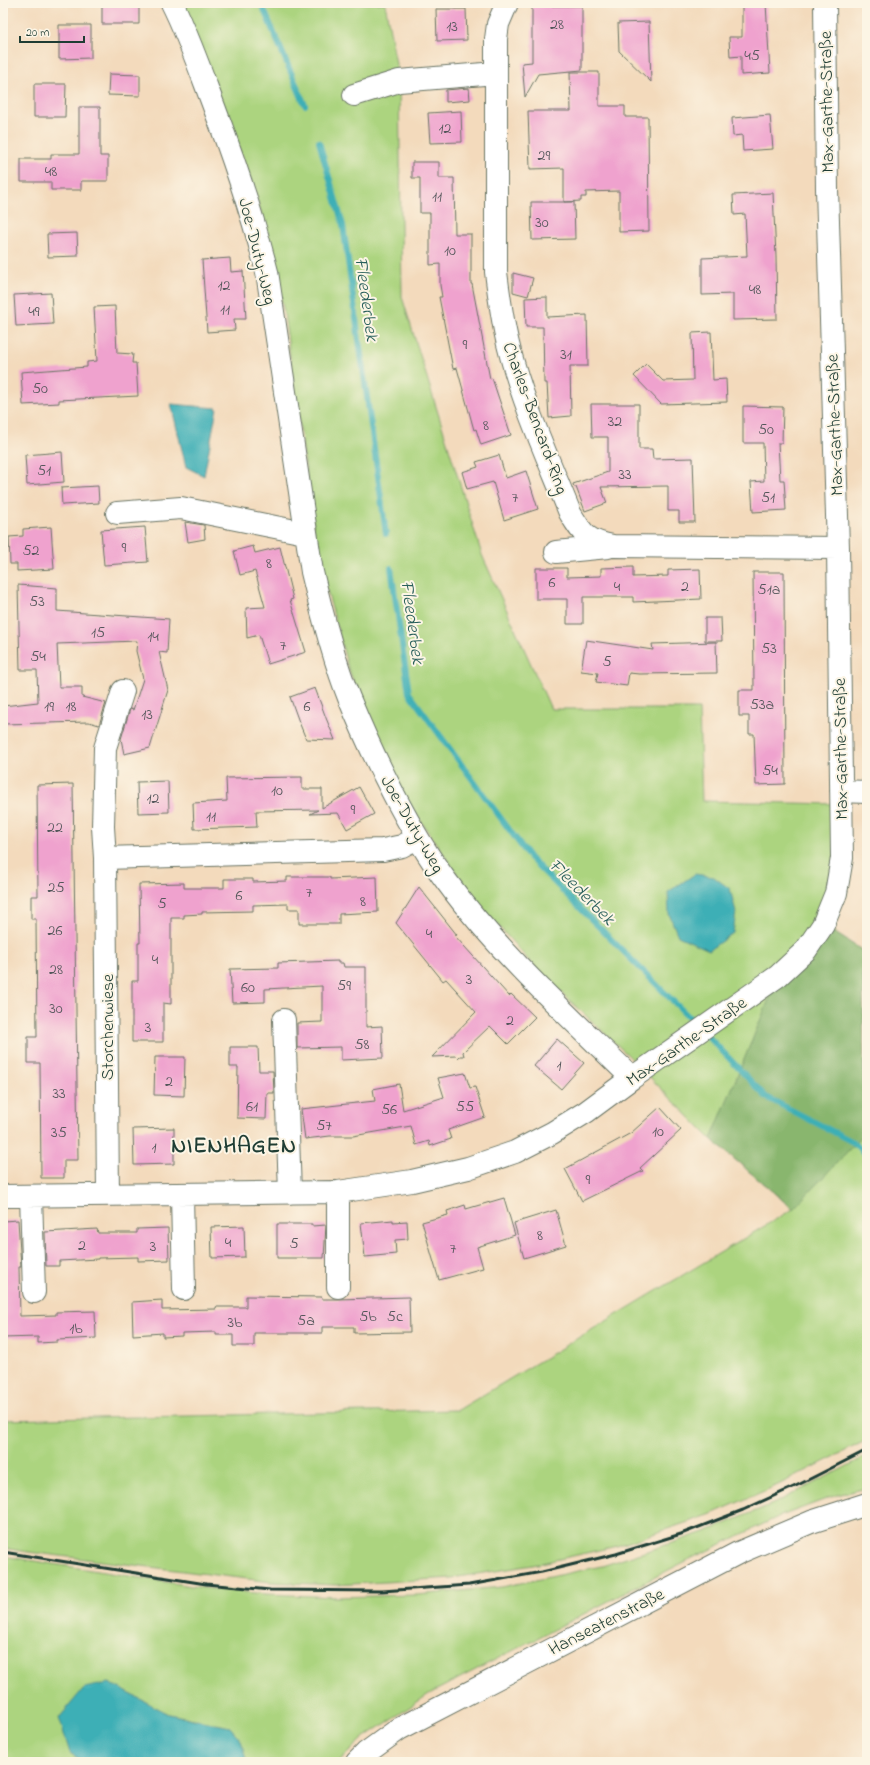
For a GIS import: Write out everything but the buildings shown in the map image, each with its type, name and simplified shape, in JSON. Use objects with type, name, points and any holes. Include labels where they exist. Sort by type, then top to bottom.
[{"type":"street","name":"Joe-Duty-Weg","points":[[172,3],[185,29],[228,143],[259,237],[267,272],[312,572],[322,614],[349,698],[380,768],[417,838],[447,882],[497,943],[533,982],[632,1078]]},
{"type":"street","name":"Charles-Bencard-Ring","points":[[508,3],[498,24],[496,39],[496,272],[501,310],[508,345],[518,380],[570,513],[587,537],[596,543],[613,546]]},
{"type":"street","name":"Max-Garthe-Straße","points":[[3,1196],[338,1192],[412,1181],[468,1168],[515,1152],[552,1133],[586,1112],[778,976],[806,950],[823,925],[836,893],[842,858],[838,548],[827,189],[825,3]]},
{"type":"street","points":[[354,95],[399,81],[496,73]]},
{"type":"street","points":[[116,513],[181,508],[305,533]]},
{"type":"street","name":"Charles-Bencard-Ring","points":[[556,552],[613,546],[838,548]]},
{"type":"street","name":"Storchenwiese","points":[[108,1195],[105,858],[103,827],[105,748],[123,691]]},
{"type":"street","points":[[841,791],[867,792]]},
{"type":"street","points":[[105,858],[383,850],[402,846],[417,838]]},
{"type":"street","points":[[284,1020],[290,1193]]},
{"type":"street","points":[[338,1192],[338,1287]]},
{"type":"street","points":[[182,1195],[184,1289]]},
{"type":"street","points":[[31,1196],[34,1292]]},
{"type":"street","name":"Hanseatenstraße","points":[[356,1762],[399,1729],[738,1553],[811,1522],[867,1504]]},
{"type":"green space","points":[[180,3],[385,3],[399,81],[402,297],[482,555],[551,709],[699,709],[702,801],[836,804],[834,881],[818,922],[863,951],[864,1133],[867,1136],[867,1440],[778,1485],[709,1515],[617,1546],[533,1565],[452,1578],[335,1585],[272,1582],[3,1548],[3,1420],[458,1410],[793,1209],[711,1139],[628,1055],[538,971],[473,897],[395,781],[348,668],[318,557],[284,313],[271,244],[252,183]]},
{"type":"green space","points":[[826,927],[863,951],[864,1134],[793,1209],[711,1139],[775,985]]},
{"type":"green space","points":[[867,1456],[867,1488],[837,1495],[778,1517],[688,1560],[429,1694],[364,1738],[338,1762],[245,1762],[246,1760],[230,1727],[169,1714],[109,1683],[70,1753],[84,1762],[3,1762],[3,1556],[204,1588],[266,1594],[335,1597],[417,1595],[502,1587],[602,1566],[708,1531],[775,1503]]},
{"type":"water","points":[[171,404],[217,408],[204,476],[186,467]]},
{"type":"water","points":[[695,874],[714,877],[730,889],[736,912],[733,933],[709,950],[678,936],[669,914],[668,892]]},
{"type":"water","points":[[109,1683],[169,1714],[230,1727],[241,1740],[246,1760],[245,1762],[84,1762],[70,1753],[59,1718],[84,1688]]},
{"type":"waterway","name":"Fleederbek","points":[[261,3],[305,105]]},
{"type":"waterway","name":"Fleederbek","points":[[319,142],[343,225],[386,534]]},
{"type":"waterway","name":"Fleederbek","points":[[391,568],[409,693],[530,858],[702,1030],[766,1097],[853,1142],[867,1156]]},
{"type":"railway","points":[[3,1552],[206,1584],[270,1590],[382,1591],[469,1585],[542,1572],[616,1554],[681,1534],[743,1510],[800,1484],[867,1450]]},
{"type":"district","name":"NIENHAGEN","points":[[234,1144]]}]
